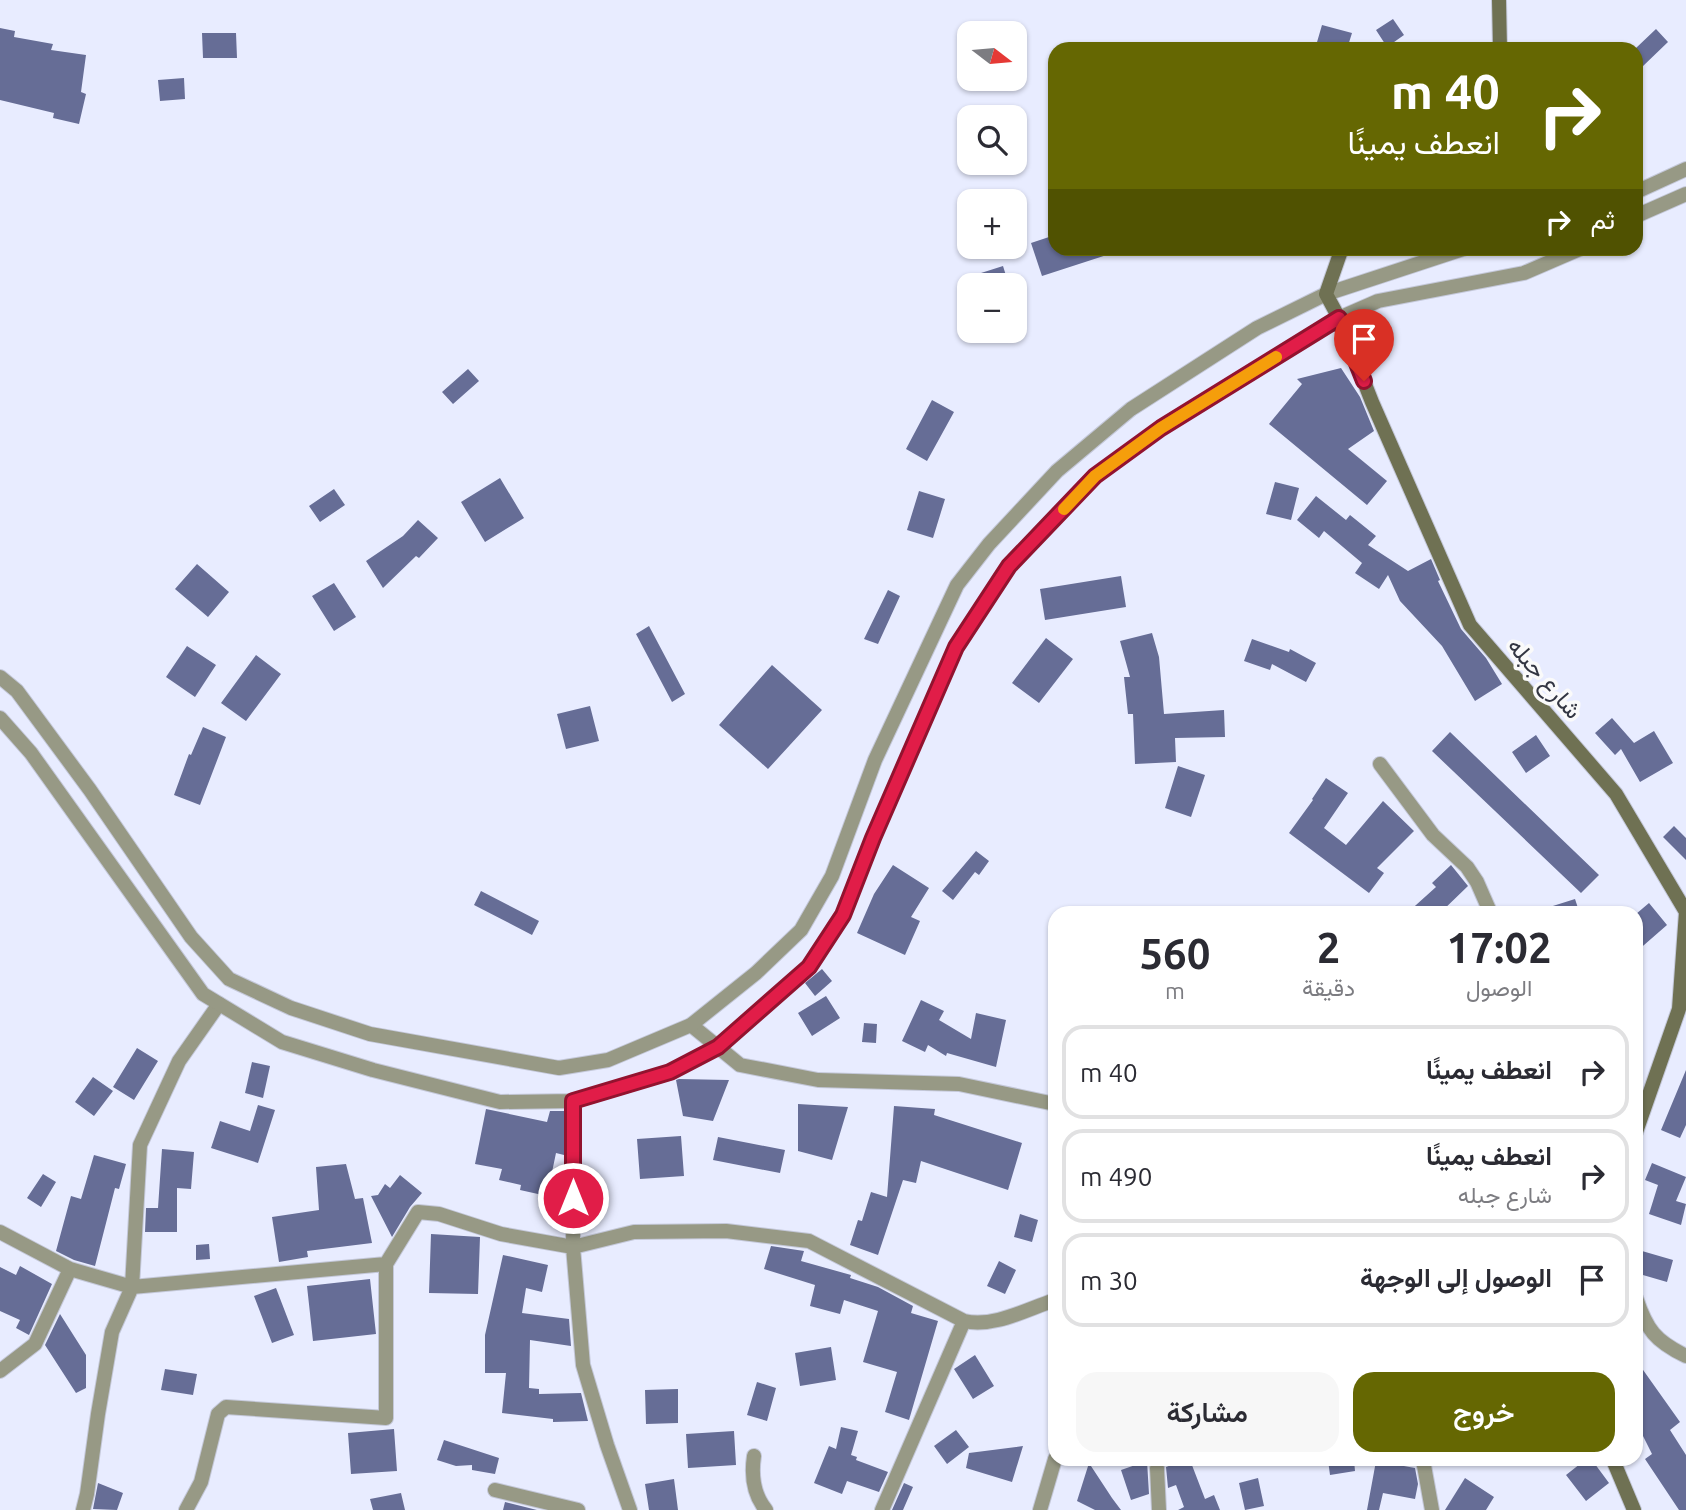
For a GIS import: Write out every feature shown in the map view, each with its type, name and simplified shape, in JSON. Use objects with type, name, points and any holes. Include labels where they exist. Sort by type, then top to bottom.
[{"type":"main road","points":[[1499,0],[1500,42]]},
{"type":"main road","points":[[1326,293],[1339,256]]},
{"type":"main road","name":"شارع جبله","points":[[1326,293],[1470,625],[1616,794],[1686,912],[1679,1009],[1643,1112]]},
{"type":"main road","points":[[1614,1466],[1634,1510]]},
{"type":"street","points":[[1643,189],[1686,169]]},
{"type":"street","points":[[1643,213],[1686,194]]},
{"type":"street","points":[[0,677],[17,691],[191,937],[229,979],[291,1008],[370,1034],[559,1068],[608,1060],[691,1025],[756,973],[801,930],[832,876],[875,760],[957,585],[989,544],[1057,471],[1131,409],[1257,328],[1326,293],[1441,256]]},
{"type":"street","points":[[0,718],[31,753],[203,994],[282,1042],[373,1070],[500,1102],[573,1101],[670,1072],[718,1047],[809,967],[843,915],[873,838],[956,647],[1009,566],[1095,476],[1161,428],[1339,318],[1378,301],[1524,273],[1563,256]]},
{"type":"street","points":[[1380,764],[1433,835],[1467,867],[1488,906]]},
{"type":"street","points":[[83,1510],[112,1332],[132,1287],[140,1145],[179,1061],[219,1003]]},
{"type":"street","points":[[691,1025],[740,1065],[818,1080],[959,1083],[1048,1102]]},
{"type":"street","points":[[573,1101],[573,1247],[583,1365],[629,1510]]},
{"type":"street","points":[[186,1510],[201,1482],[218,1414],[226,1407],[386,1418],[386,1265],[418,1212],[439,1213],[501,1234],[573,1247],[634,1232],[726,1231],[809,1241],[964,1321],[977,1324],[1048,1302]]},
{"type":"street","points":[[0,1232],[70,1269],[132,1287],[386,1265]]},
{"type":"street","points":[[0,1371],[35,1344],[70,1269]]},
{"type":"street","points":[[1643,1317],[1662,1344],[1686,1356]]},
{"type":"street","points":[[882,1510],[964,1321]]},
{"type":"street","points":[[754,1456],[751,1477],[760,1503],[766,1510]]},
{"type":"street","points":[[1040,1510],[1053,1466]]},
{"type":"street","points":[[1424,1466],[1432,1510]]},
{"type":"street","points":[[1157,1468],[1160,1510]]},
{"type":"street","points":[[495,1490],[578,1510]]},
{"type":"building","points":[[1393,19],[1404,35],[1394,42],[1384,42],[1376,30]]},
{"type":"building","points":[[1322,25],[1352,33],[1349,42],[1317,42]]},
{"type":"building","points":[[0,28],[15,31],[14,37],[53,44],[51,50],[86,55],[81,92],[86,94],[79,124],[53,118],[54,113],[0,100]]},
{"type":"building","points":[[1656,29],[1668,42],[1643,66],[1642,42]]},
{"type":"building","points":[[202,33],[236,33],[237,58],[203,58]]},
{"type":"building","points":[[184,78],[185,99],[160,101],[158,80]]},
{"type":"building","points":[[1048,237],[1048,256],[1104,256],[1042,276],[1031,243]]},
{"type":"building","points":[[1003,266],[1005,273],[981,273]]},
{"type":"building","points":[[1341,368],[1360,397],[1374,431],[1348,449],[1387,481],[1367,505],[1269,424],[1302,384],[1297,379]]},
{"type":"building","points":[[468,369],[479,381],[453,404],[442,392]]},
{"type":"building","points":[[932,400],[954,412],[927,461],[906,449]]},
{"type":"building","points":[[500,478],[524,518],[485,542],[461,502]]},
{"type":"building","points":[[1275,482],[1299,488],[1291,520],[1266,514]]},
{"type":"building","points":[[334,489],[345,505],[320,522],[309,506]]},
{"type":"building","points":[[919,491],[945,499],[933,538],[907,530]]},
{"type":"building","points":[[1316,496],[1346,520],[1350,515],[1376,536],[1368,545],[1408,571],[1431,559],[1440,580],[1438,581],[1461,629],[1486,658],[1502,684],[1475,701],[1442,646],[1400,601],[1388,575],[1379,589],[1355,573],[1362,563],[1324,531],[1319,538],[1297,520]]},
{"type":"building","points":[[418,520],[438,538],[383,588],[366,561],[403,536]]},
{"type":"building","points":[[197,564],[229,592],[208,617],[175,589]]},
{"type":"building","points":[[1121,576],[1126,607],[1045,620],[1040,589]]},
{"type":"building","points":[[334,583],[356,617],[334,631],[312,596]]},
{"type":"building","points":[[888,590],[900,596],[878,644],[864,639]]},
{"type":"building","points":[[649,626],[685,694],[672,702],[636,634]]},
{"type":"building","points":[[1152,633],[1159,657],[1164,714],[1224,710],[1225,737],[1175,738],[1176,762],[1135,764],[1133,714],[1128,714],[1124,677],[1130,677],[1120,641]]},
{"type":"building","points":[[1046,638],[1073,659],[1039,703],[1012,683]]},
{"type":"building","points":[[1252,639],[1289,652],[1290,649],[1316,663],[1306,682],[1272,664],[1270,670],[1244,661]]},
{"type":"building","points":[[187,646],[216,665],[195,697],[166,677]]},
{"type":"building","points":[[256,655],[281,674],[246,721],[221,703]]},
{"type":"building","points":[[772,665],[822,710],[768,769],[719,725]]},
{"type":"building","points":[[590,706],[599,741],[566,749],[557,714]]},
{"type":"building","points":[[1612,718],[1634,743],[1654,731],[1673,763],[1640,782],[1621,749],[1615,755],[1595,733]]},
{"type":"building","points":[[203,727],[226,737],[200,805],[174,795],[189,754],[191,755]]},
{"type":"building","points":[[1450,732],[1599,875],[1581,893],[1432,751]]},
{"type":"building","points":[[1536,735],[1550,756],[1526,773],[1512,752]]},
{"type":"building","points":[[1178,766],[1205,775],[1191,817],[1165,808]]},
{"type":"building","points":[[1326,778],[1348,793],[1324,828],[1346,845],[1383,801],[1414,831],[1377,868],[1384,873],[1369,893],[1289,833]]},
{"type":"building","points":[[1674,826],[1686,838],[1686,860],[1663,837]]},
{"type":"building","points":[[976,851],[989,861],[979,875],[975,872],[953,900],[942,891]]},
{"type":"building","points":[[893,865],[929,888],[911,917],[920,921],[905,955],[857,933],[874,894]]},
{"type":"building","points":[[1451,865],[1468,886],[1447,906],[1415,906],[1436,887],[1432,883]]},
{"type":"building","points":[[481,891],[539,921],[532,935],[474,905]]},
{"type":"building","points":[[1575,899],[1577,906],[1553,906]]},
{"type":"building","points":[[1649,903],[1667,925],[1643,946],[1643,908]]},
{"type":"building","points":[[822,969],[832,981],[815,996],[805,983]]},
{"type":"building","points":[[826,996],[840,1018],[812,1036],[798,1013]]},
{"type":"building","points":[[921,1000],[944,1011],[939,1020],[971,1039],[976,1013],[1006,1020],[996,1067],[947,1053],[946,1056],[928,1045],[925,1052],[902,1041]]},
{"type":"building","points":[[864,1023],[877,1024],[876,1043],[862,1042]]},
{"type":"building","points":[[137,1048],[158,1061],[134,1100],[113,1087]]},
{"type":"building","points":[[252,1062],[270,1066],[263,1098],[245,1093]]},
{"type":"building","points":[[1686,1070],[1686,1125],[1680,1138],[1661,1130]]},
{"type":"building","points":[[93,1077],[113,1091],[94,1116],[75,1102]]},
{"type":"building","points":[[676,1080],[729,1080],[713,1121],[683,1116]]},
{"type":"building","points":[[798,1104],[848,1107],[832,1160],[798,1151]]},
{"type":"building","points":[[258,1105],[275,1110],[258,1163],[211,1148],[220,1121],[250,1131]]},
{"type":"building","points":[[894,1106],[935,1109],[934,1115],[1022,1143],[1008,1190],[921,1161],[916,1183],[903,1180],[878,1255],[850,1245],[858,1220],[862,1221],[871,1192],[887,1197]]},
{"type":"building","points":[[486,1109],[547,1122],[550,1111],[564,1111],[564,1155],[556,1153],[547,1196],[520,1190],[521,1185],[499,1180],[502,1169],[475,1164]]},
{"type":"building","points":[[681,1136],[684,1176],[640,1179],[637,1139]]},
{"type":"building","points":[[718,1137],[785,1150],[780,1173],[713,1160]]},
{"type":"building","points":[[162,1149],[194,1152],[191,1189],[177,1188],[177,1232],[145,1232],[146,1208],[158,1208]]},
{"type":"building","points":[[94,1155],[126,1164],[119,1189],[115,1188],[95,1266],[56,1251],[71,1196],[81,1199]]},
{"type":"building","points":[[1652,1163],[1686,1177],[1676,1201],[1686,1204],[1681,1225],[1649,1214],[1658,1185],[1645,1180]]},
{"type":"building","points":[[346,1164],[355,1199],[363,1198],[372,1243],[307,1251],[308,1257],[279,1262],[272,1217],[319,1210],[316,1167]]},
{"type":"building","points":[[43,1174],[56,1182],[41,1207],[27,1198]]},
{"type":"building","points":[[400,1175],[422,1193],[392,1237],[371,1196],[378,1195],[385,1184],[390,1188]]},
{"type":"building","points":[[1020,1214],[1038,1220],[1032,1242],[1014,1237]]},
{"type":"building","points":[[431,1234],[480,1237],[478,1294],[429,1293]]},
{"type":"building","points":[[209,1244],[210,1259],[196,1260],[196,1245]]},
{"type":"building","points":[[771,1246],[804,1251],[801,1261],[851,1275],[850,1278],[878,1287],[913,1306],[911,1313],[938,1321],[909,1420],[885,1412],[897,1372],[863,1362],[878,1311],[844,1300],[840,1314],[810,1306],[815,1285],[764,1269]]},
{"type":"building","points":[[1643,1251],[1673,1260],[1667,1282],[1643,1275]]},
{"type":"building","points":[[503,1255],[548,1265],[542,1292],[526,1288],[522,1313],[569,1319],[571,1346],[530,1340],[529,1388],[539,1389],[539,1394],[581,1393],[588,1421],[553,1422],[553,1419],[502,1413],[506,1373],[485,1373],[485,1335]]},
{"type":"building","points":[[999,1261],[1016,1270],[1005,1294],[987,1286]]},
{"type":"building","points":[[20,1266],[52,1284],[29,1335],[16,1328],[20,1320],[0,1311],[0,1267],[16,1275]]},
{"type":"building","points":[[370,1279],[376,1334],[313,1341],[307,1286]]},
{"type":"building","points":[[276,1288],[294,1335],[272,1343],[254,1296]]},
{"type":"building","points":[[60,1314],[86,1355],[86,1388],[76,1393],[45,1345]]},
{"type":"building","points":[[831,1347],[836,1380],[800,1386],[795,1353]]},
{"type":"building","points":[[975,1355],[994,1386],[973,1399],[954,1369]]},
{"type":"building","points":[[165,1369],[197,1374],[193,1395],[161,1390]]},
{"type":"building","points":[[1643,1370],[1680,1422],[1670,1430],[1686,1455],[1686,1510],[1679,1510],[1645,1459],[1652,1454],[1643,1436]]},
{"type":"building","points":[[757,1382],[776,1388],[767,1421],[747,1415]]},
{"type":"building","points":[[678,1389],[678,1423],[646,1424],[645,1390]]},
{"type":"building","points":[[841,1427],[858,1431],[851,1455],[857,1457],[856,1460],[888,1472],[879,1492],[847,1481],[842,1494],[814,1483],[829,1446],[836,1449]]},
{"type":"building","points":[[394,1429],[397,1471],[351,1474],[348,1433]]},
{"type":"building","points":[[956,1430],[969,1447],[947,1464],[934,1446]]},
{"type":"building","points":[[734,1431],[736,1465],[688,1468],[686,1434]]},
{"type":"building","points":[[444,1440],[499,1458],[495,1474],[472,1470],[472,1465],[456,1466],[437,1460]]},
{"type":"building","points":[[1023,1446],[1012,1482],[966,1468],[969,1453]]},
{"type":"building","points":[[1088,1466],[1091,1466],[1121,1510],[1095,1510],[1077,1501]]},
{"type":"building","points":[[1133,1466],[1147,1466],[1149,1494],[1131,1500],[1121,1470]]},
{"type":"building","points":[[1192,1466],[1205,1499],[1214,1495],[1220,1510],[1178,1510],[1184,1507],[1176,1485],[1168,1488],[1166,1467]]},
{"type":"building","points":[[1329,1466],[1355,1466],[1355,1471],[1330,1475]]},
{"type":"building","points":[[1375,1466],[1415,1468],[1418,1484],[1415,1499],[1383,1493],[1379,1510],[1367,1510]]},
{"type":"building","points":[[1577,1466],[1596,1466],[1609,1483],[1586,1501],[1566,1475]]},
{"type":"building","points":[[1258,1478],[1264,1506],[1245,1510],[1239,1483]]},
{"type":"building","points":[[1465,1478],[1494,1497],[1486,1510],[1445,1510]]},
{"type":"building","points":[[674,1479],[678,1510],[649,1510],[645,1484]]},
{"type":"building","points":[[98,1483],[123,1493],[117,1510],[93,1509]]},
{"type":"building","points":[[904,1483],[913,1487],[903,1510],[892,1510]]},
{"type":"building","points":[[401,1493],[405,1510],[373,1510],[370,1499]]},
{"type":"building","points":[[505,1502],[537,1510],[503,1510]]},
{"type":"slow traffic","points":[[1064,509],[1095,476],[1161,428],[1276,357]]},
{"type":"route","points":[[573,1198],[573,1101],[670,1072],[718,1047],[809,967],[843,915],[873,838],[956,647],[1009,566],[1095,476],[1161,428],[1339,318],[1364,381]]}]
